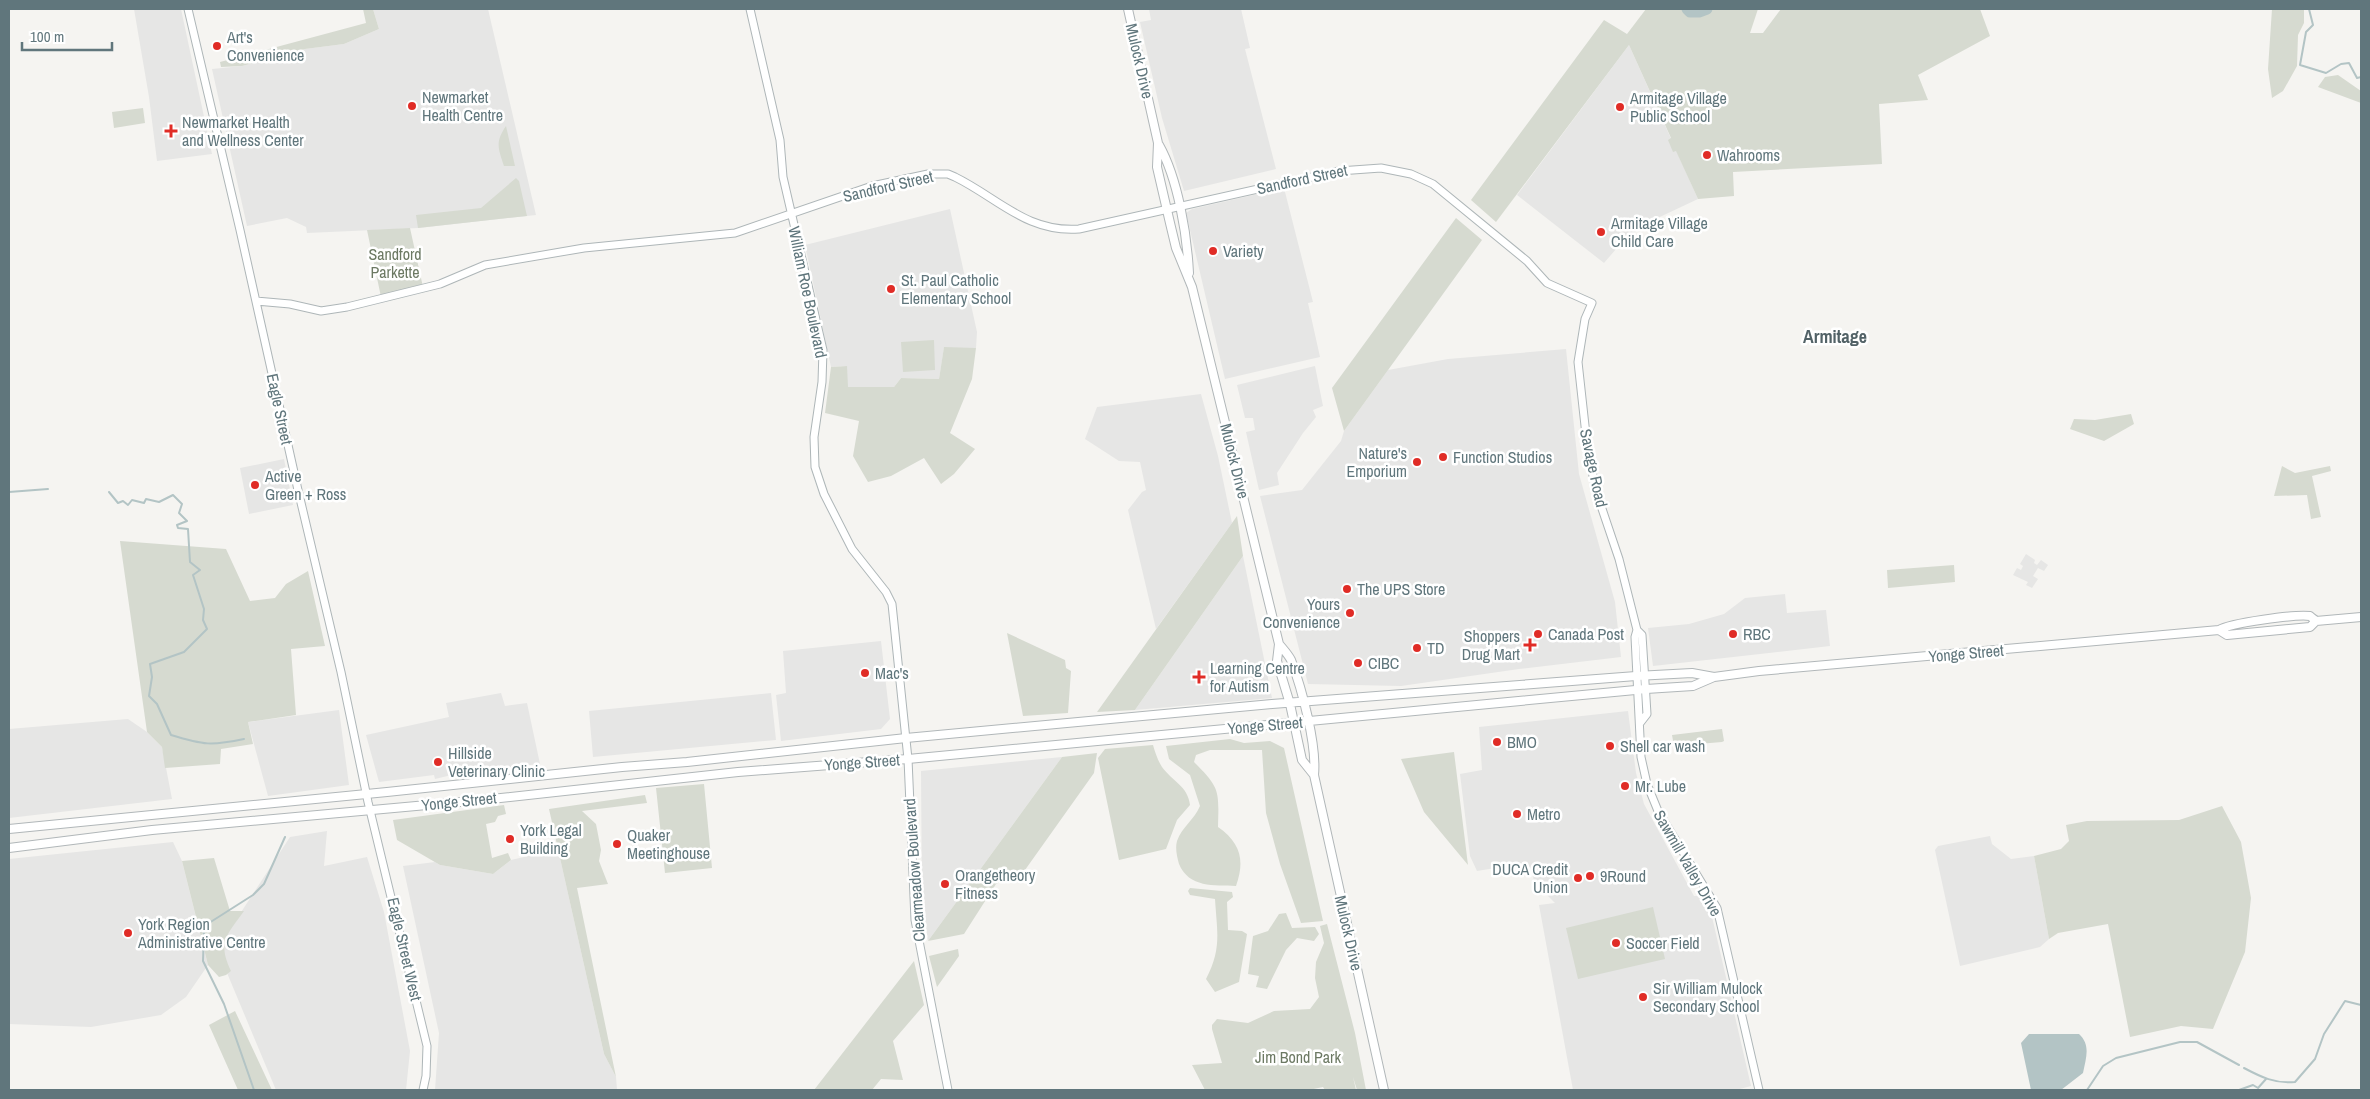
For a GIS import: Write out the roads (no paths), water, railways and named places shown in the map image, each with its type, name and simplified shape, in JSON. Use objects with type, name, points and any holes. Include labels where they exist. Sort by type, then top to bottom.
[{"type":"main road","name":"Mulock Drive","points":[[1128,9],[1158,143],[1158,167],[1176,248],[1190,279],[1280,644],[1290,658],[1308,721],[1315,759],[1314,775],[1384,1090]]},
{"type":"main road","name":"Mulock Drive","points":[[1158,143],[1170,164],[1188,244],[1190,279]]},
{"type":"main road","name":"Yonge Street","points":[[9,829],[687,762],[906,738],[1302,702],[1645,675],[1692,673],[1714,677],[2219,630],[2226,625],[2310,616],[2316,621]]},
{"type":"main road","name":"Yonge Street","points":[[2219,630],[2227,635],[2260,633],[2310,627],[2316,621],[2361,616]]},
{"type":"main road","name":"Mulock Drive","points":[[1280,644],[1277,661],[1290,704],[1302,760],[1314,775]]},
{"type":"main road","name":"Yonge Street","points":[[9,848],[152,830],[370,810],[738,772],[908,759],[1693,686],[1714,677]]},
{"type":"street","name":"Eagle Street","points":[[188,9],[347,697],[370,810]]},
{"type":"street","name":"William Roe Boulevard","points":[[750,9],[784,157],[784,177],[823,350],[822,382],[814,437],[815,467],[824,494],[852,549],[886,592],[892,604],[899,688],[906,738]]},
{"type":"street","name":"Sandford Street","points":[[256,301],[290,304],[321,311],[440,284],[485,265],[584,248],[735,233],[872,186],[939,173],[948,174],[964,181],[1041,227],[1058,230],[1079,229],[1178,205],[1358,168],[1396,170],[1433,184],[1527,261],[1547,283],[1592,303]]},
{"type":"street","name":"Savage Road","points":[[1592,303],[1585,319],[1578,362],[1588,453],[1598,494],[1619,559],[1637,630],[1635,637],[1636,676]]},
{"type":"street","name":"Savage Road","points":[[1637,630],[1642,635],[1645,675]]},
{"type":"street","name":"Sawmill Valley Drive","points":[[1640,723],[1647,714],[1645,675]]},
{"type":"street","name":"Sawmill Valley Drive","points":[[1636,676],[1641,756],[1654,801],[1717,908],[1759,1090]]},
{"type":"street","name":"Clearmeadow Boulevard","points":[[906,738],[915,920],[948,1090]]},
{"type":"street","name":"Eagle Street West","points":[[370,810],[428,1046],[423,1090]]},
{"type":"waterway","points":[[1687,9],[1690,12],[1699,12],[1707,9]]},
{"type":"waterway","points":[[2309,9],[2313,25],[2306,32],[2300,65],[2326,73],[2341,64],[2349,63],[2357,78],[2361,77]]},
{"type":"waterway","points":[[9,492],[48,489]]},
{"type":"waterway","points":[[109,492],[118,503],[123,501],[128,505],[132,500],[144,503],[146,499],[159,502],[173,495],[182,504],[179,513],[187,521],[177,525],[178,528],[188,529],[190,562],[200,570],[193,575],[204,609],[203,620],[207,629],[184,652],[150,664],[152,677],[149,696],[157,704],[171,735],[208,743],[223,743],[244,739]]},
{"type":"waterway","points":[[254,1090],[224,1004],[203,961],[204,931],[209,923],[253,895],[264,884],[285,837]]},
{"type":"waterway","points":[[2244,1068],[2275,1081],[2295,1082],[2315,1059],[2324,1034],[2345,1001],[2361,1005]]},
{"type":"waterway","points":[[2087,1090],[2103,1066],[2116,1058],[2180,1042],[2197,1042],[2239,1065]]},
{"type":"waterway","points":[[2239,1090],[2253,1085],[2258,1088],[2266,1079]]},
{"type":"place","name":"Art's Convenience","points":[[217,46]]},
{"type":"place","name":"Newmarket Health Centre","points":[[412,106]]},
{"type":"place","name":"Armitage Village Public School","points":[[1620,107]]},
{"type":"place","name":"Newmarket Health and Wellness Center","points":[[171,131]]},
{"type":"place","name":"Wahrooms","points":[[1707,155]]},
{"type":"place","name":"Armitage Village Child Care","points":[[1601,232]]},
{"type":"place","name":"Variety","points":[[1213,251]]},
{"type":"place","name":"St. Paul Catholic Elementary School","points":[[891,289]]},
{"type":"place","name":"Function Studios","points":[[1443,457]]},
{"type":"place","name":"Nature's Emporium","points":[[1417,462]]},
{"type":"place","name":"Active Green + Ross","points":[[255,485]]},
{"type":"place","name":"The UPS Store","points":[[1347,589]]},
{"type":"place","name":"Yours Convenience","points":[[1350,613]]},
{"type":"place","name":"Canada Post","points":[[1538,634]]},
{"type":"place","name":"RBC","points":[[1733,634]]},
{"type":"place","name":"Shoppers Drug Mart","points":[[1530,645]]},
{"type":"place","name":"TD","points":[[1417,648]]},
{"type":"place","name":"CIBC","points":[[1358,663]]},
{"type":"place","name":"Mac's","points":[[865,673]]},
{"type":"place","name":"Learning Centre for Autism","points":[[1199,677]]},
{"type":"place","name":"BMO","points":[[1497,742]]},
{"type":"place","name":"Shell car wash","points":[[1610,746]]},
{"type":"place","name":"Hillside Veterinary Clinic","points":[[438,762]]},
{"type":"place","name":"Mr. Lube","points":[[1625,786]]},
{"type":"place","name":"Metro","points":[[1517,814]]},
{"type":"place","name":"York Legal Building","points":[[510,839]]},
{"type":"place","name":"Quaker Meetinghouse","points":[[617,844]]},
{"type":"place","name":"9Round","points":[[1590,876]]},
{"type":"place","name":"DUCA Credit Union","points":[[1578,878]]},
{"type":"place","name":"Orangetheory Fitness","points":[[945,884]]},
{"type":"place","name":"York Region Administrative Centre","points":[[128,933]]},
{"type":"place","name":"Soccer Field","points":[[1616,943]]},
{"type":"place","name":"Sir William Mulock Secondary School","points":[[1643,997]]},
{"type":"district","name":"Armitage","points":[[1835,336]]},
{"type":"park label","name":"Sandford Parkette","points":[[395,263]]},
{"type":"park label","name":"Jim Bond Park","points":[[1298,1057]]}]
